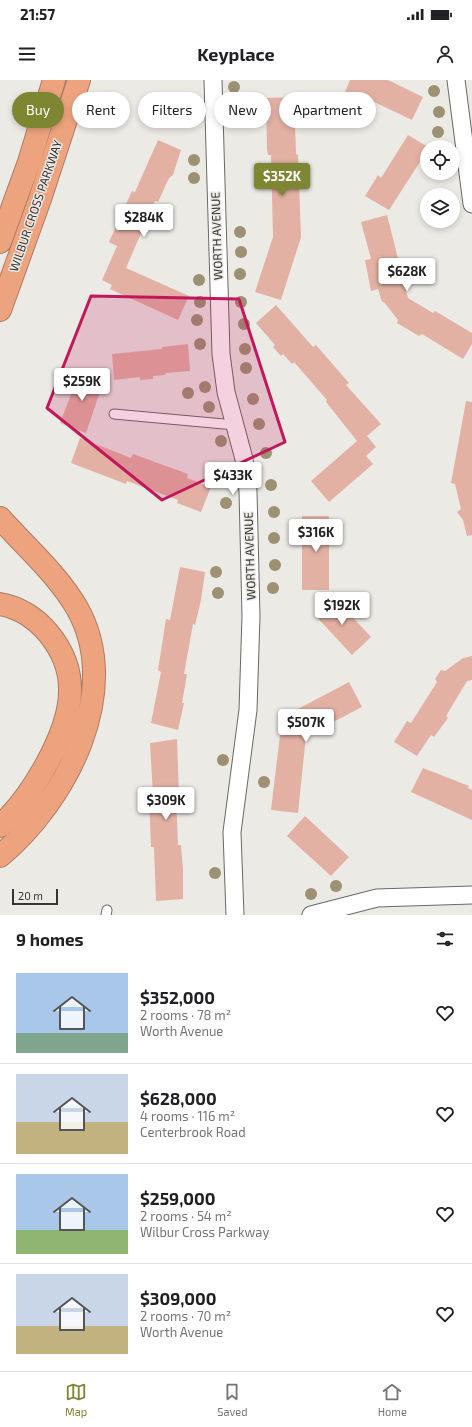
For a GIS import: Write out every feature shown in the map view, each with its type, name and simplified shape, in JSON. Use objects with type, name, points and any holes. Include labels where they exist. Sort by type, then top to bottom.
[{"type":"highway","name":"WILBUR CROSS PARKWAY","points":[[0,242],[30,162],[54,80]]},
{"type":"highway","name":"WILBUR CROSS PARKWAY","points":[[0,310],[40,199],[79,80]]},
{"type":"highway","points":[[0,518],[56,580],[78,609],[90,637],[96,677],[93,703],[85,731],[72,762],[60,785],[23,834],[0,856]]},
{"type":"highway","points":[[0,604],[18,610],[32,618],[53,639],[66,664],[70,691],[63,727],[51,753],[22,801],[0,826]]},
{"type":"street","name":"WORTH AVENUE","points":[[213,80],[221,354],[226,392],[244,459],[248,491],[252,616],[248,710],[232,832],[235,915]]},
{"type":"street","points":[[456,80],[469,163],[472,204]]},
{"type":"street","points":[[310,915],[377,898],[472,895]]},
{"type":"lane","points":[[114,414],[235,425]]},
{"type":"highlighted area","points":[[91,296],[239,299],[285,442],[162,500],[47,408]]},
{"type":"building","points":[[350,80],[388,80],[423,97],[412,120],[376,103],[376,92],[345,92]]},
{"type":"building","points":[[271,98],[279,98],[279,128],[295,128],[296,154],[298,155],[301,237],[281,300],[255,292],[273,237],[271,155],[268,155],[267,149],[267,128],[271,128]]},
{"type":"building","points":[[408,135],[420,142],[420,162],[389,210],[365,196],[378,175],[381,178]]},
{"type":"building","points":[[158,140],[181,150],[173,175],[169,178],[158,202],[155,201],[126,268],[189,296],[178,320],[110,289],[112,285],[102,280],[117,246],[109,242],[132,191],[135,192]]},
{"type":"building","points":[[387,215],[408,298],[433,313],[435,311],[472,333],[472,344],[463,359],[422,334],[419,336],[397,323],[398,320],[384,302],[382,302],[378,289],[371,291],[365,260],[371,259],[361,222]]},
{"type":"building","points":[[276,305],[313,347],[316,345],[349,383],[346,385],[381,424],[367,436],[376,447],[366,456],[373,464],[329,502],[311,481],[357,441],[326,402],[327,400],[294,362],[292,364],[283,354],[281,356],[273,347],[275,345],[256,323]]},
{"type":"building","points":[[188,344],[190,371],[166,373],[164,375],[153,376],[153,379],[140,380],[140,377],[114,380],[112,354],[162,349],[162,347]]},
{"type":"building","points":[[80,371],[104,380],[86,433],[60,423]]},
{"type":"building","points":[[466,401],[472,402],[472,535],[467,536],[463,520],[457,512],[461,509],[455,484],[451,483]]},
{"type":"building","points":[[80,438],[131,458],[133,454],[188,474],[187,478],[211,487],[201,512],[177,503],[178,500],[127,481],[126,484],[71,463]]},
{"type":"building","points":[[302,516],[329,516],[329,590],[302,590]]},
{"type":"building","points":[[180,567],[205,572],[201,600],[195,625],[193,624],[184,674],[187,674],[182,703],[184,703],[178,730],[151,723],[161,672],[158,670],[166,619],[170,620]]},
{"type":"building","points":[[333,596],[371,637],[352,655],[314,614]]},
{"type":"building","points":[[472,656],[472,680],[467,681],[446,716],[448,718],[434,737],[431,735],[417,756],[394,742],[407,721],[411,723],[437,682],[435,679],[441,670],[445,671],[463,658]]},
{"type":"building","points":[[349,682],[362,707],[306,736],[298,813],[271,810],[280,735],[285,732],[282,727],[302,717],[298,709]]},
{"type":"building","points":[[177,739],[179,794],[176,796],[178,845],[181,845],[183,870],[183,899],[156,901],[154,847],[151,847],[149,795],[153,795],[150,743]]},
{"type":"building","points":[[423,768],[469,786],[468,788],[472,790],[472,820],[411,792]]},
{"type":"building","points":[[305,816],[349,857],[331,876],[287,836]]}]
